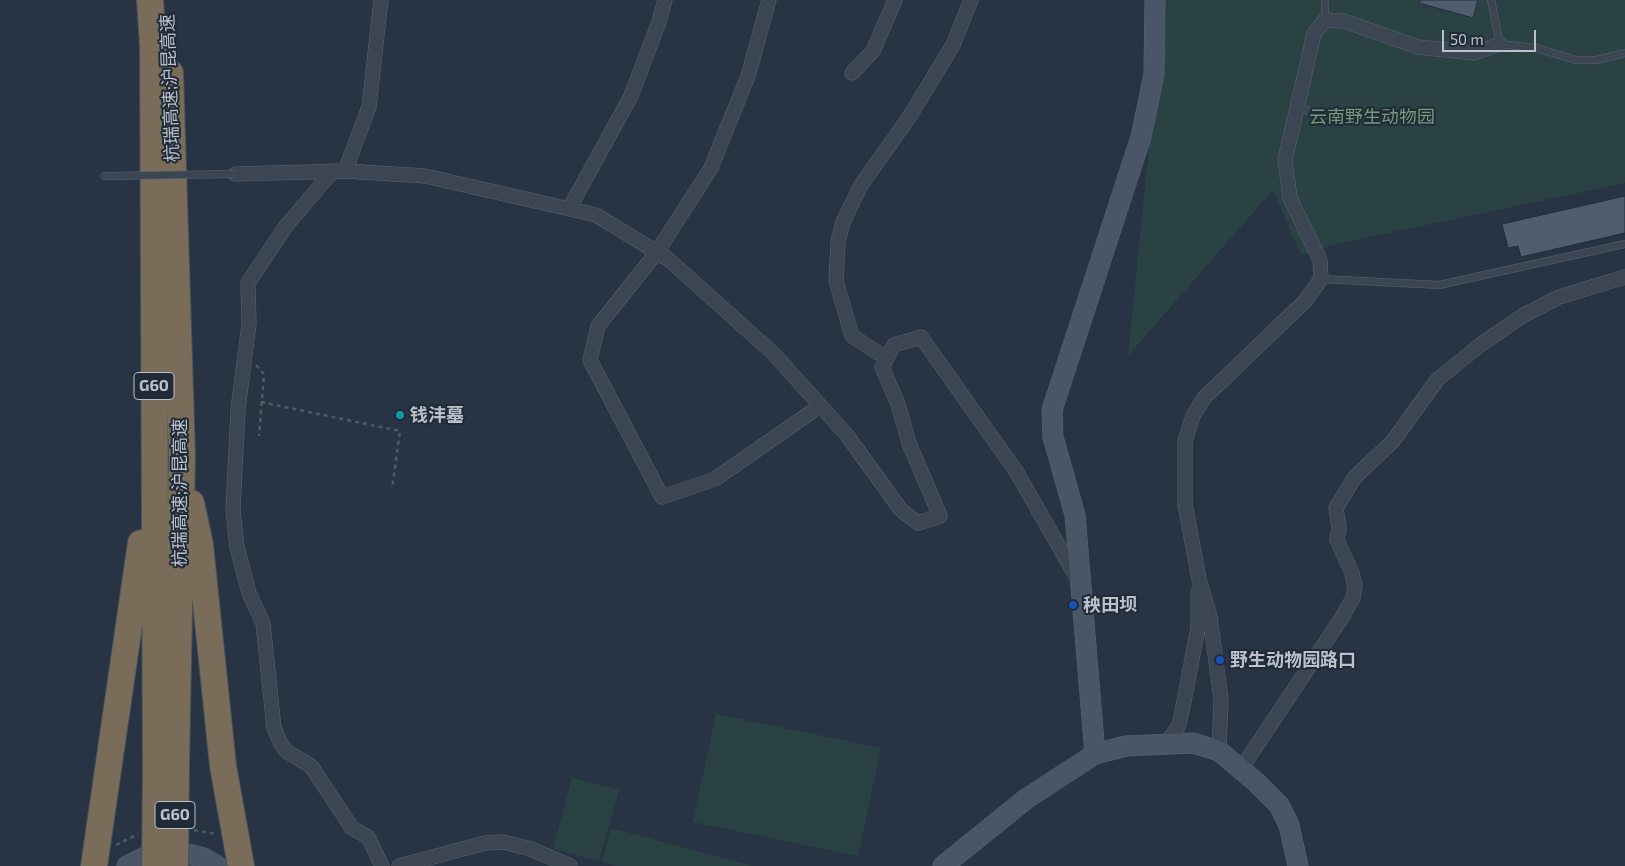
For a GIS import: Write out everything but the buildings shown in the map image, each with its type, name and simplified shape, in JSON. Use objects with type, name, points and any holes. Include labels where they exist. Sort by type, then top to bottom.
[{"type":"highway","name":"杭瑞高速;沪昆高速","points":[[150,0],[153,56],[154,400],[166,768],[175,866]]},
{"type":"highway","name":"杭瑞高速;沪昆高速","points":[[155,866],[166,768],[182,456],[167,0]]},
{"type":"highway","points":[[94,866],[138,566],[154,400]]},
{"type":"highway","points":[[182,456],[200,545],[223,766],[241,866]]},
{"type":"street","points":[[381,0],[369,107],[339,171],[286,226],[248,283],[249,324],[238,409],[233,510],[237,547],[248,593],[263,622],[274,728],[286,751],[311,766],[352,828],[368,836],[382,866]]},
{"type":"street","points":[[569,209],[630,96],[659,22],[665,0]]},
{"type":"street","points":[[769,0],[748,76],[710,168],[657,252],[598,326],[590,360],[662,498],[715,479],[820,406]]},
{"type":"street","points":[[852,73],[873,50],[895,0]]},
{"type":"street","points":[[886,358],[852,336],[836,281],[838,242],[843,222],[861,185],[908,118],[953,45],[971,0]]},
{"type":"street","points":[[1095,754],[1075,515],[1053,437],[1052,410],[1141,137],[1154,74],[1155,0]]},
{"type":"street","points":[[1219,752],[1221,699],[1210,617],[1199,579],[1185,504],[1186,441],[1192,416],[1204,398],[1305,300],[1321,279],[1320,260],[1290,198],[1285,160],[1314,34],[1326,20],[1344,21],[1418,46],[1474,53],[1500,44]]},
{"type":"street","points":[[235,174],[339,171],[425,176],[596,215],[668,259],[773,353],[846,434],[900,510],[918,523],[940,516],[908,443],[898,404],[882,367],[894,345],[921,337],[1016,471],[1081,585]]},
{"type":"street","points":[[1241,769],[1304,671],[1342,619],[1352,598],[1355,586],[1352,573],[1337,540],[1339,528],[1336,508],[1355,478],[1393,442],[1437,380],[1480,345],[1524,315],[1558,297],[1625,277]]},
{"type":"street","points":[[1167,743],[1179,725],[1198,628],[1199,579]]},
{"type":"street","points":[[943,866],[1026,799],[1095,754],[1126,746],[1193,743],[1219,752],[1241,769],[1279,805],[1289,825],[1298,866]]},
{"type":"street","points":[[399,866],[485,842],[503,842],[531,849],[570,866]]},
{"type":"street","points":[[127,866],[149,855],[176,851],[204,858],[217,866]]},
{"type":"lane","points":[[1325,0],[1326,20]]},
{"type":"lane","points":[[1491,0],[1500,44],[1536,48],[1576,60],[1597,60],[1625,53]]},
{"type":"lane","points":[[1296,108],[1353,120]]},
{"type":"lane","points":[[103,176],[235,174]]},
{"type":"lane","points":[[1321,279],[1439,285],[1625,244]]},
{"type":"path","points":[[246,352],[264,374],[259,436]]},
{"type":"path","points":[[261,402],[400,431],[392,489]]},
{"type":"green space","name":"云南野生动物园","points":[[1164,0],[1625,0],[1625,183],[1332,245],[1301,255],[1273,190],[1128,356]]},
{"type":"green space","points":[[716,714],[881,748],[858,856],[693,822]]},
{"type":"green space","points":[[572,778],[619,790],[599,861],[553,849]]},
{"type":"green space","points":[[611,828],[753,866],[616,866],[602,862]]},
{"type":"place","name":"钱沣墓","points":[[400,415]]},
{"type":"place","name":"秧田坝","points":[[1073,605]]},
{"type":"place","name":"野生动物园路口","points":[[1220,660]]}]
